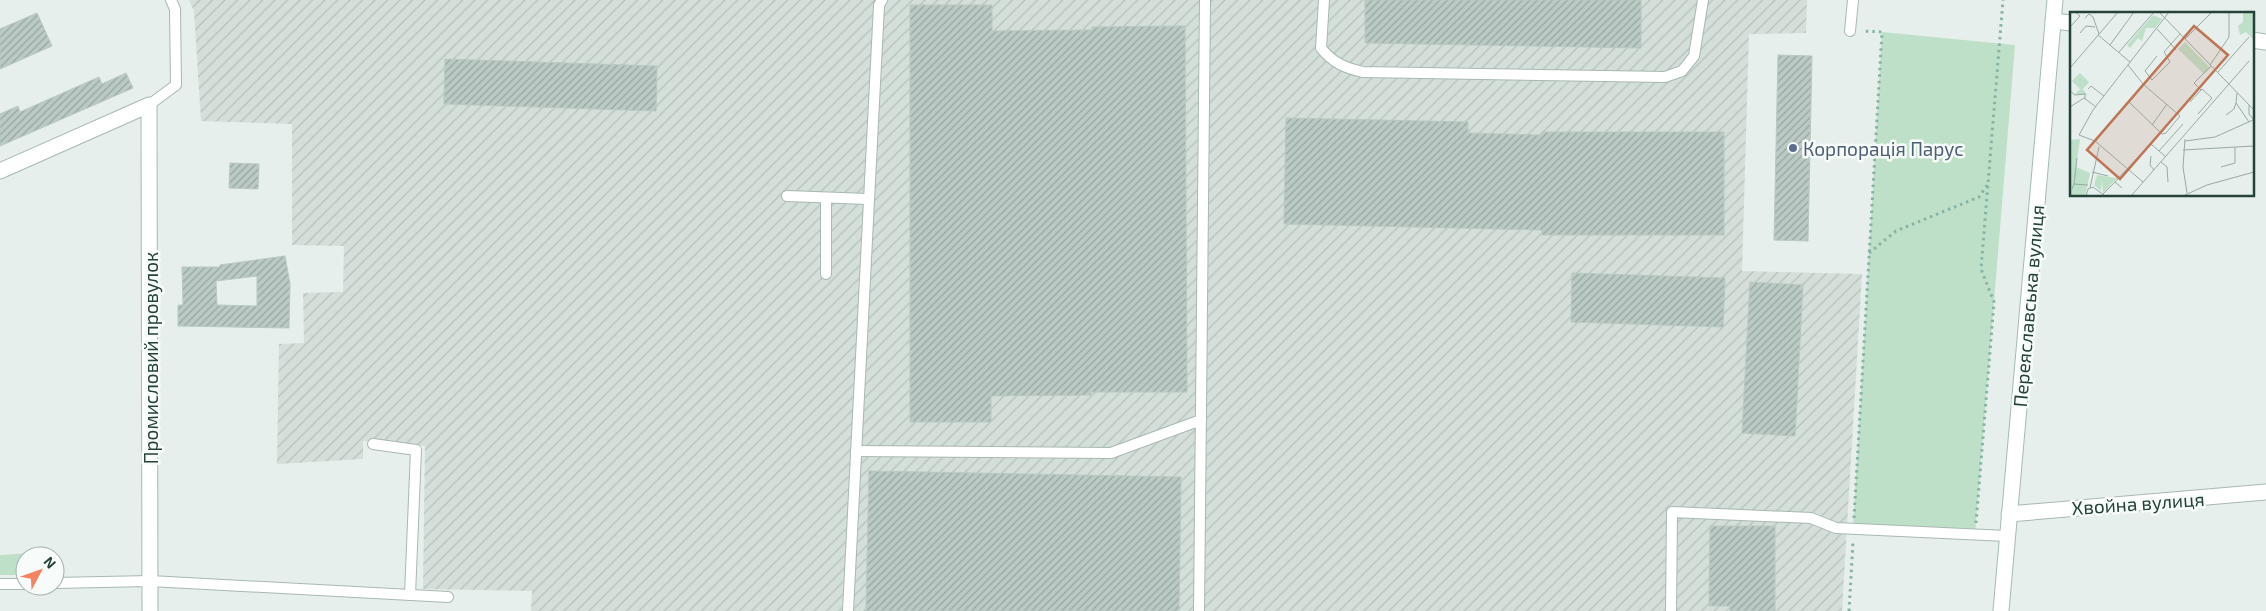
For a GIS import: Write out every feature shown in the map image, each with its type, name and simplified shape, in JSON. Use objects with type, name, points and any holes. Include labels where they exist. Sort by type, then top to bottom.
[{"type":"street","name":"Переяславська вулиця","points":[[2001,611],[2054,0]]},
{"type":"street","points":[[2053,21],[2070,23]]},
{"type":"street","points":[[0,171],[149,105]]},
{"type":"street","name":"Промисловий провулок","points":[[149,105],[150,611]]},
{"type":"street","name":"Хвойна вулиця","points":[[2009,514],[2266,492]]},
{"type":"lane","points":[[149,105],[176,85],[175,9],[171,0]]},
{"type":"lane","points":[[848,611],[868,199],[879,5],[882,0]]},
{"type":"lane","points":[[1199,611],[1205,0]]},
{"type":"lane","points":[[1324,0],[1321,48],[1330,59],[1345,68],[1363,72],[1665,77],[1682,71],[1694,56],[1704,0]]},
{"type":"lane","points":[[1850,31],[1853,0]]},
{"type":"lane","points":[[787,196],[868,199]]},
{"type":"lane","points":[[826,198],[826,274]]},
{"type":"lane","points":[[856,451],[1111,453],[1201,420]]},
{"type":"lane","points":[[373,444],[416,450],[410,595]]},
{"type":"lane","points":[[1670,611],[1672,512],[1811,518],[1836,528],[2008,536]]},
{"type":"lane","points":[[65,583],[150,581],[448,597]]},
{"type":"lane","points":[[0,584],[15,584]]},
{"type":"path","points":[[1975,534],[1994,302],[1981,269],[2003,0]]},
{"type":"path","points":[[1849,611],[1882,32],[1850,31]]},
{"type":"path","points":[[1870,253],[1896,231],[1979,197],[1988,183]]},
{"type":"shaded area","points":[[189,0],[1807,0],[1806,33],[1749,34],[1742,271],[1862,274],[1842,611],[531,611],[532,591],[423,589],[425,446],[363,441],[363,459],[277,464],[279,344],[304,343],[303,293],[343,292],[344,246],[292,245],[292,124],[201,121],[194,11]]},
{"type":"green space","points":[[1882,32],[2015,45],[1975,534],[1853,529]]},
{"type":"green space","points":[[15,554],[15,575],[0,575],[0,555]]},
{"type":"building","points":[[1365,0],[1641,0],[1641,48],[1365,43]]},
{"type":"building","points":[[910,5],[992,5],[992,31],[1092,30],[1092,27],[1185,26],[1187,392],[1091,392],[1091,395],[991,396],[991,422],[910,422]]},
{"type":"building","points":[[37,13],[52,46],[0,69],[0,29]]},
{"type":"building","name":"Корпорація Парус","points":[[1778,55],[1812,56],[1808,241],[1774,240]]},
{"type":"building","points":[[445,59],[657,66],[656,111],[444,104]]},
{"type":"building","points":[[126,73],[133,88],[0,146],[0,114],[18,106],[20,112],[99,77],[102,84]]},
{"type":"building","points":[[1286,118],[1468,122],[1468,133],[1542,135],[1542,132],[1724,132],[1724,235],[1542,235],[1542,230],[1284,224]]},
{"type":"building","points":[[230,163],[259,164],[258,189],[229,188]]},
{"type":"building","points":[[285,256],[290,284],[289,328],[178,326],[178,305],[183,305],[182,267],[220,267],[220,265]],"holes":[[[257,276],[257,306],[217,305],[216,281]]]},
{"type":"building","points":[[1572,273],[1725,278],[1723,327],[1571,322]]},
{"type":"building","points":[[1750,282],[1803,285],[1795,436],[1742,433]]},
{"type":"building","points":[[869,471],[1181,477],[1179,611],[866,611]]},
{"type":"building","points":[[1710,526],[1775,526],[1775,611],[1730,611],[1730,606],[1709,606]]},
{"type":"place","name":"Корпорація Парус","points":[[1793,148]]}]
